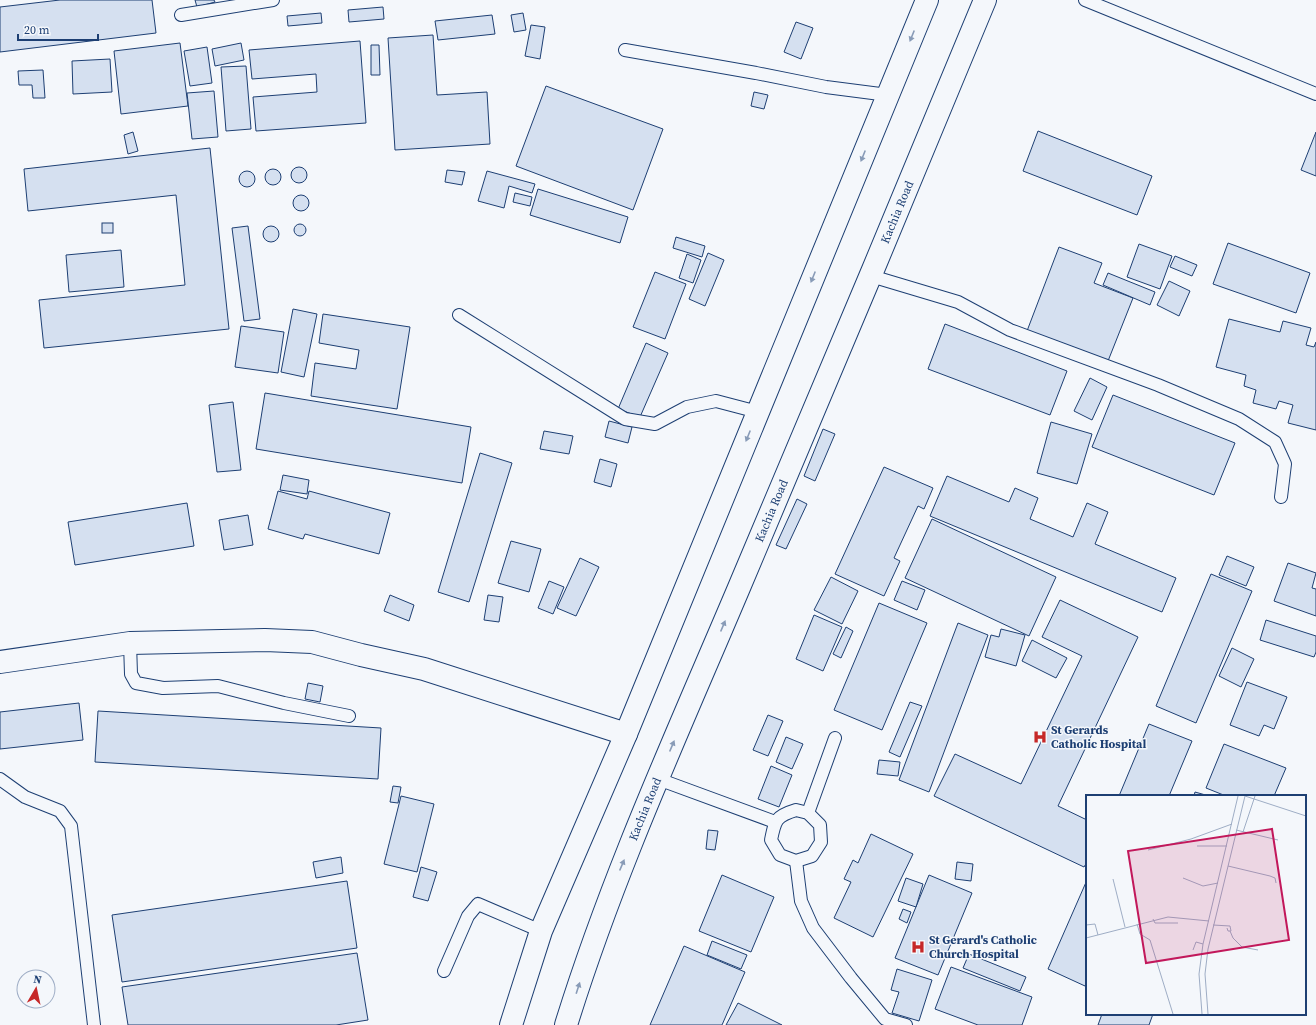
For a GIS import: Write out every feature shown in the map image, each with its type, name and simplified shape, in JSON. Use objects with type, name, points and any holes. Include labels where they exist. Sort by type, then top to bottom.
[{"type":"main road","points":[[511,1025],[541,932],[626,734],[927,0]]},
{"type":"main road","name":"Kachia Road","points":[[566,1025],[577,989],[615,882],[871,276],[985,0]]},
{"type":"main road","points":[[0,662],[130,643],[264,640],[312,642],[424,669],[626,734]]},
{"type":"lane","points":[[181,15],[273,0]]},
{"type":"lane","points":[[1085,0],[1316,94]]},
{"type":"lane","points":[[625,50],[826,87],[888,95]]},
{"type":"lane","points":[[871,276],[958,302],[1010,330],[1158,385],[1239,419],[1275,442],[1285,464],[1282,497]]},
{"type":"lane","points":[[458,315],[625,419],[655,424],[687,407],[716,400],[758,412]]},
{"type":"lane","points":[[130,643],[131,674],[136,683],[164,688],[218,686],[284,703],[349,716]]},
{"type":"lane","points":[[808,813],[835,738]]},
{"type":"lane","points":[[0,778],[25,797],[60,812],[70,826],[94,1025]]},
{"type":"lane","points":[[658,779],[775,822]]},
{"type":"lane","points":[[796,810],[808,813],[820,825],[821,842],[812,856],[796,861],[780,855],[771,840],[775,822],[784,814],[796,810]]},
{"type":"lane","points":[[796,861],[801,901],[813,928],[851,978],[885,1019],[906,1025]]},
{"type":"lane","points":[[444,971],[468,916],[478,904],[541,932]]},
{"type":"building","points":[[60,0],[152,0],[156,33],[0,52],[0,7]]},
{"type":"building","points":[[195,0],[214,0],[215,2],[197,7]]},
{"type":"building","points":[[383,7],[384,19],[349,22],[348,10]]},
{"type":"building","points":[[321,13],[322,23],[288,26],[287,16]]},
{"type":"building","points":[[523,13],[526,30],[514,32],[511,15]]},
{"type":"building","points":[[492,15],[495,34],[438,40],[435,21]]},
{"type":"building","points":[[796,22],[813,28],[801,59],[784,52]]},
{"type":"building","points":[[531,25],[545,27],[540,59],[525,56]]},
{"type":"building","points":[[433,35],[437,95],[487,92],[490,144],[395,150],[388,38]]},
{"type":"building","points":[[360,41],[366,123],[256,131],[253,97],[317,92],[316,74],[252,79],[249,50]]},
{"type":"building","points":[[180,43],[188,106],[121,114],[114,51]]},
{"type":"building","points":[[241,43],[244,60],[215,66],[212,49]]},
{"type":"building","points":[[371,45],[379,45],[380,75],[371,75]]},
{"type":"building","points":[[207,47],[212,83],[190,86],[184,51]]},
{"type":"building","points":[[110,59],[112,92],[73,94],[72,61]]},
{"type":"building","points":[[246,66],[251,129],[226,131],[221,67]]},
{"type":"building","points":[[43,70],[45,98],[33,98],[32,85],[19,85],[18,71]]},
{"type":"building","points":[[546,86],[663,129],[633,210],[516,166]]},
{"type":"building","points":[[214,91],[218,137],[192,139],[187,93]]},
{"type":"building","points":[[754,92],[768,95],[764,109],[751,106]]},
{"type":"building","points":[[1038,131],[1152,176],[1137,215],[1023,171]]},
{"type":"building","points":[[133,132],[138,151],[128,154],[124,135]]},
{"type":"building","points":[[1316,132],[1316,176],[1301,170]]},
{"type":"building","points":[[210,148],[229,329],[44,348],[39,300],[185,285],[176,195],[28,211],[24,169]]},
{"type":"building","points":[[299,167],[305,169],[307,175],[305,181],[299,183],[293,181],[291,175],[293,169]]},
{"type":"building","points":[[273,169],[279,171],[281,177],[279,183],[273,185],[267,183],[265,177],[267,171]]},
{"type":"building","points":[[447,170],[465,172],[462,185],[445,182]]},
{"type":"building","points":[[247,171],[253,173],[255,179],[253,185],[247,187],[241,185],[239,179],[241,173]]},
{"type":"building","points":[[487,171],[535,184],[532,193],[509,186],[504,208],[478,201]]},
{"type":"building","points":[[538,189],[628,217],[620,243],[530,215]]},
{"type":"building","points":[[515,193],[532,197],[530,206],[513,202]]},
{"type":"building","points":[[301,195],[308,200],[309,203],[304,210],[301,211],[294,206],[293,203],[298,196]]},
{"type":"building","points":[[102,223],[113,223],[113,233],[102,233]]},
{"type":"building","points":[[298,224],[302,224],[306,230],[302,236],[298,236],[294,232],[294,228]]},
{"type":"building","points":[[248,226],[260,319],[244,321],[232,228]]},
{"type":"building","points":[[271,226],[278,231],[279,234],[274,241],[271,242],[264,237],[263,234],[268,227]]},
{"type":"building","points":[[676,237],[705,246],[702,257],[673,248]]},
{"type":"building","points":[[1228,243],[1310,273],[1296,313],[1213,284]]},
{"type":"building","points":[[1139,244],[1172,256],[1160,289],[1127,277]]},
{"type":"building","points":[[1059,247],[1102,263],[1094,283],[1133,298],[1108,361],[1027,331]]},
{"type":"building","points":[[121,250],[124,287],[69,292],[66,255]]},
{"type":"building","points":[[708,253],[724,260],[705,306],[689,299]]},
{"type":"building","points":[[687,254],[701,260],[693,283],[679,278]]},
{"type":"building","points":[[1175,256],[1197,265],[1192,276],[1170,267]]},
{"type":"building","points":[[655,272],[686,284],[665,339],[633,327]]},
{"type":"building","points":[[1108,273],[1155,292],[1150,305],[1103,285]]},
{"type":"building","points":[[1169,281],[1190,291],[1179,316],[1157,305]]},
{"type":"building","points":[[293,309],[317,314],[304,377],[281,372]]},
{"type":"building","points":[[323,314],[410,327],[397,409],[311,396],[315,363],[356,369],[359,350],[319,343]]},
{"type":"building","points":[[1229,319],[1280,332],[1283,321],[1311,328],[1306,345],[1314,347],[1316,342],[1316,430],[1288,423],[1293,405],[1279,401],[1276,409],[1253,403],[1256,390],[1244,386],[1246,375],[1216,367]]},
{"type":"building","points":[[945,324],[1067,371],[1050,415],[928,369]]},
{"type":"building","points":[[241,326],[284,332],[278,373],[235,367]]},
{"type":"building","points":[[646,343],[668,353],[640,417],[618,409]]},
{"type":"building","points":[[1090,378],[1107,387],[1092,420],[1074,411]]},
{"type":"building","points":[[265,393],[471,427],[462,483],[256,449]]},
{"type":"building","points":[[1113,395],[1235,443],[1214,495],[1092,447]]},
{"type":"building","points":[[233,402],[241,470],[217,472],[209,405]]},
{"type":"building","points":[[609,421],[632,427],[628,443],[605,437]]},
{"type":"building","points":[[1051,422],[1092,434],[1077,484],[1037,473]]},
{"type":"building","points":[[823,429],[835,434],[815,481],[804,476]]},
{"type":"building","points":[[544,431],[573,436],[569,454],[540,449]]},
{"type":"building","points":[[480,453],[512,463],[469,602],[438,592]]},
{"type":"building","points":[[600,459],[617,464],[611,487],[594,482]]},
{"type":"building","points":[[884,467],[933,488],[924,509],[918,506],[894,558],[900,561],[884,596],[835,574]]},
{"type":"building","points":[[283,475],[309,480],[307,494],[280,490]]},
{"type":"building","points":[[947,476],[1009,502],[1015,488],[1038,498],[1030,519],[1073,537],[1087,503],[1108,512],[1095,544],[1176,578],[1162,612],[930,516]]},
{"type":"building","points":[[278,491],[307,499],[309,491],[390,513],[379,554],[305,534],[303,539],[268,529]]},
{"type":"building","points":[[797,499],[807,504],[786,549],[776,545]]},
{"type":"building","points":[[187,503],[194,546],[75,565],[68,522]]},
{"type":"building","points":[[248,515],[253,545],[224,550],[219,520]]},
{"type":"building","points":[[932,519],[1056,577],[1029,636],[905,578]]},
{"type":"building","points":[[511,541],[541,549],[529,592],[498,583]]},
{"type":"building","points":[[1227,556],[1254,567],[1246,586],[1219,575]]},
{"type":"building","points":[[580,558],[599,567],[576,616],[557,608]]},
{"type":"building","points":[[1288,563],[1316,573],[1312,588],[1316,589],[1316,616],[1274,601]]},
{"type":"building","points":[[1211,574],[1252,591],[1196,723],[1156,706]]},
{"type":"building","points":[[831,577],[858,591],[842,624],[814,610]]},
{"type":"building","points":[[549,581],[564,587],[553,614],[538,608]]},
{"type":"building","points":[[902,581],[925,590],[917,610],[894,600]]},
{"type":"building","points":[[390,595],[414,605],[409,621],[384,611]]},
{"type":"building","points":[[488,595],[503,597],[499,622],[484,620]]},
{"type":"building","points":[[1060,600],[1138,637],[1058,806],[1086,820],[1086,864],[1084,867],[934,796],[955,754],[1021,784],[1082,656],[1042,637]]},
{"type":"building","points":[[879,603],[927,623],[882,730],[834,710]]},
{"type":"building","points":[[814,615],[842,627],[823,671],[796,659]]},
{"type":"building","points":[[1266,620],[1316,636],[1316,652],[1314,657],[1260,640]]},
{"type":"building","points":[[958,623],[988,635],[929,792],[899,780]]},
{"type":"building","points":[[846,627],[853,631],[841,658],[833,654]]},
{"type":"building","points":[[1001,629],[1025,635],[1016,666],[985,657],[991,635],[999,637]]},
{"type":"building","points":[[1032,640],[1067,658],[1056,678],[1022,661]]},
{"type":"building","points":[[1232,648],[1254,659],[1241,687],[1219,676]]},
{"type":"building","points":[[1247,682],[1287,697],[1274,729],[1264,725],[1259,736],[1230,725]]},
{"type":"building","points":[[308,683],[323,686],[320,702],[305,699]]},
{"type":"building","points":[[910,702],[922,706],[900,757],[889,752]]},
{"type":"building","points":[[79,703],[83,740],[0,749],[0,712]]},
{"type":"building","points":[[98,711],[381,728],[378,779],[95,762]]},
{"type":"building","points":[[768,715],[783,721],[768,756],[753,750]]},
{"type":"building","points":[[1149,724],[1192,741],[1169,795],[1119,795]]},
{"type":"building","points":[[786,737],[803,744],[792,769],[776,762]]},
{"type":"building","points":[[1224,744],[1286,768],[1274,795],[1224,795],[1206,788]]},
{"type":"building","points":[[879,760],[900,762],[898,776],[877,774]]},
{"type":"building","points":[[771,766],[792,775],[779,807],[758,799]]},
{"type":"building","points":[[393,786],[401,787],[398,803],[390,802]]},
{"type":"building","points":[[1195,792],[1206,795],[1194,795]]},
{"type":"building","points":[[401,796],[434,804],[417,872],[384,864]]},
{"type":"building","points":[[708,830],[718,831],[715,850],[706,849]]},
{"type":"building","points":[[871,834],[913,854],[873,937],[834,918],[851,882],[844,879],[853,860],[858,863]]},
{"type":"building","points":[[341,857],[343,873],[316,878],[313,862]]},
{"type":"building","points":[[957,862],[973,864],[971,881],[955,879]]},
{"type":"building","points":[[421,867],[437,872],[428,901],[413,897]]},
{"type":"building","points":[[722,875],[774,897],[751,952],[699,931]]},
{"type":"building","points":[[929,875],[972,893],[938,975],[895,958]]},
{"type":"building","points":[[906,878],[923,884],[916,907],[898,901]]},
{"type":"building","points":[[347,881],[357,948],[122,982],[112,915]]},
{"type":"building","points":[[1086,882],[1086,984],[1085,986],[1048,969]]},
{"type":"building","points":[[903,909],[911,912],[907,923],[899,919]]},
{"type":"building","points":[[712,941],[747,955],[741,969],[707,955]]},
{"type":"building","points":[[684,946],[745,972],[722,1025],[650,1025]]},
{"type":"building","points":[[357,953],[368,1020],[336,1025],[128,1025],[122,987]]},
{"type":"building","points":[[969,954],[1026,977],[1020,991],[963,968]]},
{"type":"building","points":[[951,967],[1032,997],[1022,1025],[978,1025],[935,1009]]},
{"type":"building","points":[[897,969],[932,980],[919,1021],[892,1013],[899,992],[891,990]]},
{"type":"building","points":[[738,1003],[782,1025],[726,1025]]},
{"type":"building","points":[[1102,1015],[1153,1015],[1149,1025],[1098,1025]]},
{"type":"place","name":"St Gerards Catholic Hospital","points":[[1040,737]]},
{"type":"place","name":"St Gerard's Catholic Church Hospital","points":[[918,947]]}]
